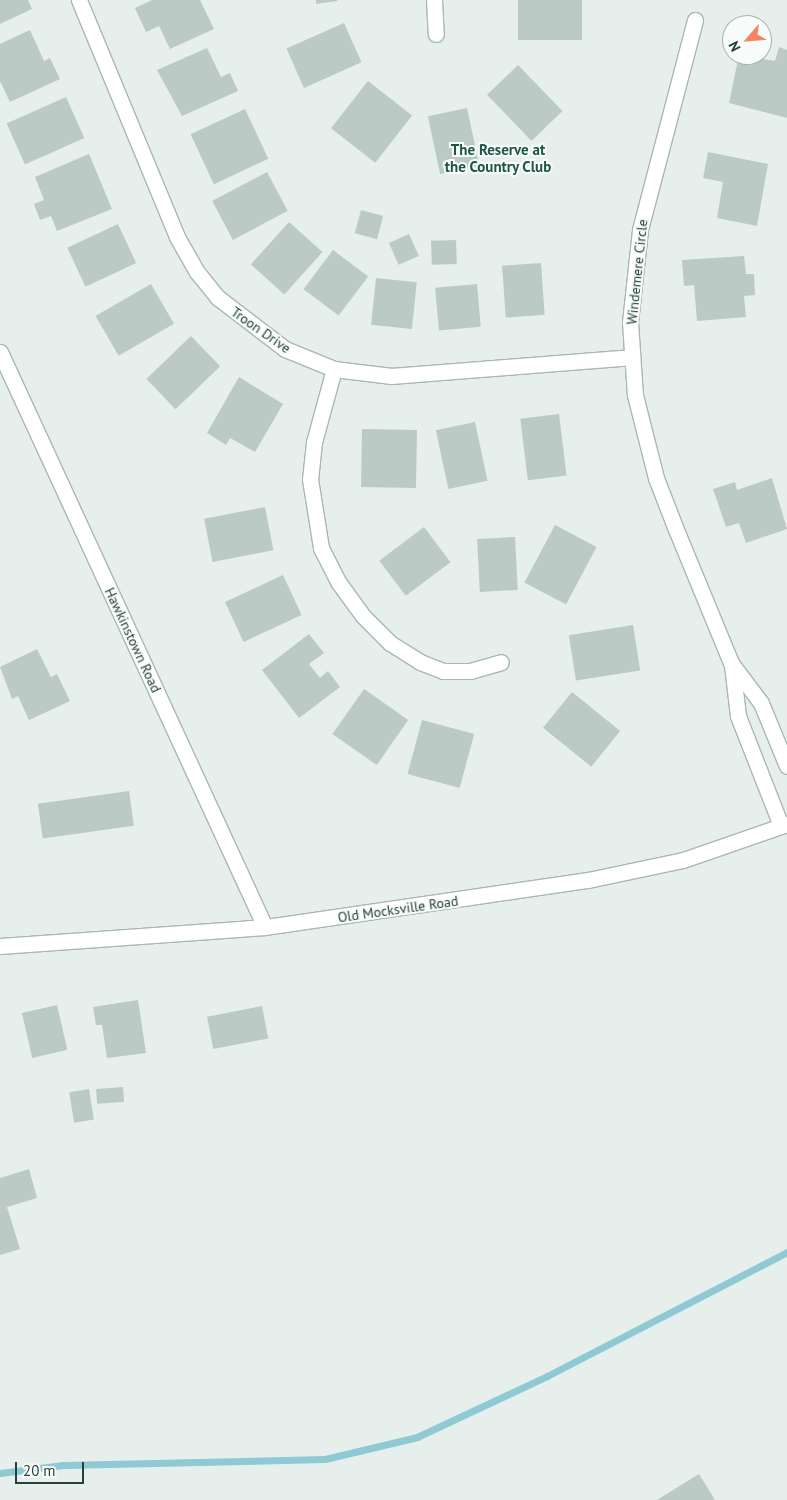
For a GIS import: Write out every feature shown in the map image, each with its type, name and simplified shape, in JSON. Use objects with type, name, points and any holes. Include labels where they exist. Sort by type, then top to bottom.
[{"type":"street","name":"Troon Drive","points":[[79,0],[177,237],[197,272],[216,297],[249,325],[285,349],[334,369],[435,376],[632,357]]},
{"type":"street","points":[[434,0],[436,34]]},
{"type":"street","name":"Windemere Circle","points":[[695,20],[640,230],[630,322],[635,395],[656,478],[731,663],[738,716],[784,825]]},
{"type":"street","name":"Hawkinstown Road","points":[[0,352],[265,928]]},
{"type":"street","points":[[334,369],[314,442],[310,479],[321,548],[339,583],[363,616],[390,643],[420,662],[443,671],[470,671],[501,662]]},
{"type":"street","name":"Windemere Circle","points":[[731,663],[761,703],[787,766]]},
{"type":"street","name":"Old Mocksville Road","points":[[0,946],[265,928],[588,880],[682,860],[784,825]]},
{"type":"building","points":[[0,0],[28,0],[32,9],[0,24]]},
{"type":"building","points":[[152,0],[200,0],[214,29],[170,49],[159,26],[146,32],[135,8]]},
{"type":"building","points":[[316,0],[337,0],[337,1],[316,4]]},
{"type":"building","points":[[518,0],[582,0],[582,40],[518,40]]},
{"type":"building","points":[[344,23],[361,62],[304,88],[286,49]]},
{"type":"building","points":[[30,30],[44,61],[50,58],[60,79],[10,102],[0,81],[0,44]]},
{"type":"building","points":[[779,47],[787,50],[787,118],[729,103],[737,65],[772,65],[772,60],[775,61]]},
{"type":"building","points":[[207,48],[221,77],[230,73],[238,91],[182,116],[157,70]]},
{"type":"building","points":[[518,65],[562,111],[532,141],[487,95]]},
{"type":"building","points":[[368,81],[412,115],[375,163],[331,128]]},
{"type":"building","points":[[66,97],[84,138],[25,165],[7,123]]},
{"type":"building","points":[[467,108],[479,166],[440,174],[428,116]]},
{"type":"building","points":[[245,109],[268,159],[214,184],[191,134]]},
{"type":"building","points":[[708,152],[768,164],[757,226],[717,218],[723,182],[703,178]]},
{"type":"building","points":[[89,154],[112,209],[57,231],[51,216],[40,220],[34,204],[44,200],[35,177]]},
{"type":"building","points":[[267,172],[288,211],[233,240],[212,201]]},
{"type":"building","points":[[361,210],[383,216],[377,239],[355,233]]},
{"type":"building","points":[[289,222],[322,252],[284,294],[251,264]]},
{"type":"building","points":[[118,224],[136,263],[85,287],[67,248]]},
{"type":"building","points":[[409,234],[419,256],[399,265],[389,243]]},
{"type":"building","points":[[456,240],[457,264],[432,265],[431,241]]},
{"type":"building","points":[[333,250],[368,276],[339,316],[304,289]]},
{"type":"building","points":[[744,256],[746,274],[754,274],[755,295],[744,296],[746,317],[697,321],[694,285],[684,286],[682,260]]},
{"type":"building","points":[[541,263],[545,315],[506,318],[502,266]]},
{"type":"building","points":[[376,278],[417,282],[412,329],[371,325]]},
{"type":"building","points":[[151,284],[174,324],[119,356],[96,316]]},
{"type":"building","points":[[477,284],[481,327],[439,330],[435,288]]},
{"type":"building","points":[[191,336],[220,366],[176,409],[146,379]]},
{"type":"building","points":[[239,377],[283,404],[255,452],[230,438],[226,445],[207,433]]},
{"type":"building","points":[[559,414],[567,476],[528,480],[520,419]]},
{"type":"building","points":[[475,422],[487,481],[448,489],[436,430]]},
{"type":"building","points":[[362,429],[417,430],[416,488],[361,487]]},
{"type":"building","points":[[772,478],[787,529],[746,543],[739,523],[726,527],[713,489],[735,482],[737,490]]},
{"type":"building","points":[[265,507],[273,550],[213,562],[204,519]]},
{"type":"building","points":[[555,525],[596,547],[566,604],[524,582]]},
{"type":"building","points":[[424,527],[450,562],[406,596],[379,561]]},
{"type":"building","points":[[515,537],[518,590],[480,592],[477,539]]},
{"type":"building","points":[[283,575],[302,615],[244,642],[225,602]]},
{"type":"building","points":[[633,625],[640,670],[576,681],[569,635]]},
{"type":"building","points":[[309,634],[324,653],[309,664],[320,678],[328,671],[340,687],[299,718],[262,670]]},
{"type":"building","points":[[37,649],[51,677],[57,674],[70,701],[29,720],[18,696],[12,699],[0,667]]},
{"type":"building","points":[[364,689],[408,720],[377,765],[332,734]]},
{"type":"building","points":[[572,692],[620,731],[591,767],[543,728]]},
{"type":"building","points":[[422,720],[474,734],[460,788],[408,774]]},
{"type":"building","points":[[129,791],[134,826],[43,838],[38,804]]},
{"type":"building","points":[[138,1000],[146,1053],[107,1058],[102,1025],[96,1025],[93,1007]]},
{"type":"building","points":[[57,1005],[67,1050],[32,1058],[22,1013]]},
{"type":"building","points":[[262,1006],[268,1038],[213,1049],[207,1017]]},
{"type":"building","points":[[123,1087],[124,1102],[97,1104],[96,1089]]},
{"type":"building","points":[[89,1089],[94,1120],[74,1123],[69,1092]]},
{"type":"building","points":[[29,1169],[37,1198],[7,1207],[20,1249],[0,1255],[0,1178]]},
{"type":"building","points":[[699,1474],[715,1500],[657,1500]]},
{"type":"waterway","points":[[0,1473],[64,1465],[325,1459],[417,1437],[547,1376],[787,1252]]},
{"type":"district","name":"The Reserve at the Country Club","points":[[498,158]]}]
